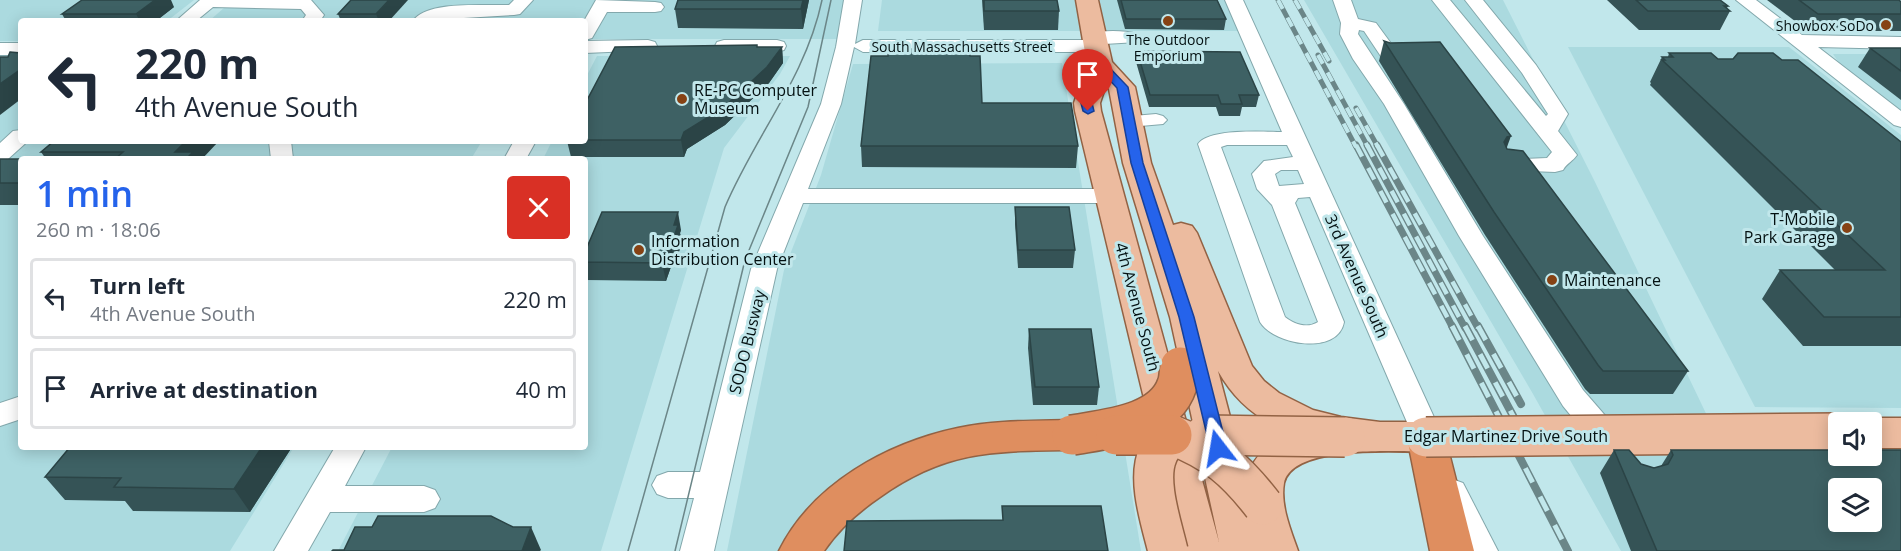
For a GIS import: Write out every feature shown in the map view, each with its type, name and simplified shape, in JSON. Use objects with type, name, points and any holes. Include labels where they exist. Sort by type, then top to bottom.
[{"type":"highway","points":[[1072,435],[1130,422],[1156,411],[1173,395],[1179,381],[1180,367]]},
{"type":"highway","points":[[801,551],[844,500],[891,466],[913,455],[954,443],[990,436],[1189,435]]},
{"type":"highway","points":[[1426,437],[1452,551]]},
{"type":"main road","points":[[1087,0],[1097,51],[1122,87],[1156,162],[1185,244],[1232,363],[1240,376],[1264,400],[1298,420],[1363,437]]},
{"type":"main road","name":"4th Avenue South","points":[[1097,51],[1086,108],[1185,483],[1200,551]]},
{"type":"main road","points":[[1086,108],[1127,195],[1196,417],[1189,435],[1157,456],[1154,470],[1168,551]]},
{"type":"main road","points":[[1139,125],[1137,163],[1186,317],[1243,551]]},
{"type":"main road","name":"Edgar Martinez Drive South","points":[[1189,435],[1426,437],[1828,433]]},
{"type":"main road","points":[[1882,433],[1901,433]]},
{"type":"main road","points":[[1189,435],[1223,460],[1246,482],[1263,505]]},
{"type":"main road","points":[[1276,551],[1263,505],[1264,481],[1276,462],[1297,449],[1363,437]]},
{"type":"street","points":[[427,18],[436,13],[514,10],[524,0]]},
{"type":"street","name":"SODO Busway","points":[[697,551],[764,269],[831,105],[845,47],[853,0]]},
{"type":"street","name":"3rd Avenue South","points":[[1234,0],[1256,46],[1283,126],[1308,164],[1453,493],[1481,551]]},
{"type":"street","points":[[1441,0],[1566,155],[1558,158],[1555,165],[1508,165]]},
{"type":"street","points":[[1474,0],[1545,89],[1558,114],[1553,125],[1546,132]]},
{"type":"street","points":[[189,18],[209,1],[306,4],[315,15],[313,18]]},
{"type":"street","points":[[588,29],[602,4],[655,7]]},
{"type":"street","points":[[1724,7],[1757,12],[1901,120]]},
{"type":"street","points":[[1346,11],[1370,27],[1391,57]]},
{"type":"street","points":[[1346,11],[1349,34],[1363,59],[1395,104],[1471,236],[1573,398],[1624,459]]},
{"type":"street","points":[[636,46],[646,26]]},
{"type":"street","points":[[1792,40],[1901,43]]},
{"type":"street","points":[[588,47],[671,46]]},
{"type":"street","points":[[707,46],[777,46]]},
{"type":"street","name":"South Massachusetts Street","points":[[863,46],[1000,56],[1040,56],[1132,46]]},
{"type":"street","points":[[1236,46],[1256,46]]},
{"type":"street","points":[[0,48],[18,48]]},
{"type":"street","points":[[1827,64],[1852,64]]},
{"type":"street","points":[[1244,139],[1259,157],[1258,169],[1263,174],[1269,189],[1283,203],[1330,322],[1330,327],[1324,332],[1295,334],[1279,328],[1273,322],[1209,144],[1226,139],[1244,139],[1283,126]]},
{"type":"street","points":[[0,154],[18,139]]},
{"type":"street","points":[[1263,174],[1271,165],[1308,164]]},
{"type":"street","points":[[1283,203],[1290,191],[1319,190]]},
{"type":"street","points":[[792,196],[1108,196]]},
{"type":"street","points":[[0,415],[18,409]]},
{"type":"street","points":[[291,551],[349,450]]},
{"type":"street","points":[[668,485],[711,485]]},
{"type":"street","points":[[322,499],[424,499]]},
{"type":"shaded area","points":[[0,0],[194,0],[171,18],[18,18],[18,41],[0,41]]},
{"type":"shaded area","points":[[233,0],[860,0],[856,39],[588,39],[588,18],[212,18]]},
{"type":"shaded area","points":[[882,0],[1225,0],[1239,31],[878,31]]},
{"type":"shaded area","points":[[1304,0],[1503,0],[1595,182],[1772,551],[1621,551],[1533,394]]},
{"type":"shaded area","points":[[1568,47],[1789,47],[1901,135],[1901,408],[1755,407]]},
{"type":"shaded area","points":[[1833,54],[1901,54],[1901,114],[1843,69]]},
{"type":"shaded area","points":[[597,56],[790,56],[780,74],[724,148],[601,551],[338,551],[390,450],[588,450],[588,156],[544,156],[550,144],[588,144],[588,73]]},
{"type":"shaded area","points":[[0,61],[18,61],[18,144],[480,144],[473,156],[18,156],[18,450],[292,450],[230,551],[0,551]]},
{"type":"shaded area","points":[[1062,63],[1141,551],[727,551],[784,270],[821,175],[853,64]]},
{"type":"building","points":[[82,0],[155,0],[136,14],[62,14]]},
{"type":"building","points":[[351,0],[389,0],[376,14],[338,14]]},
{"type":"building","points":[[678,0],[803,0],[801,9],[675,9]]},
{"type":"building","points":[[984,0],[1057,0],[1059,11],[984,11]]},
{"type":"building","points":[[1121,0],[1217,0],[1226,19],[1126,19]]},
{"type":"building","points":[[1636,0],[1720,0],[1728,6],[1724,6],[1730,11],[1648,11]]},
{"type":"building","points":[[1799,0],[1899,0],[1901,14],[1818,14]]},
{"type":"building","points":[[1384,41],[1390,43],[1440,42],[1511,136],[1507,137],[1504,142],[1507,149],[1523,151],[1688,371],[1603,371],[1494,212]]},
{"type":"building","points":[[757,45],[757,47],[782,47],[767,67],[723,108],[684,132],[681,140],[588,140],[588,98],[615,47]]},
{"type":"building","points":[[1870,48],[1901,48],[1901,71]]},
{"type":"building","points":[[889,49],[969,49],[970,56],[980,56],[982,103],[1071,103],[1078,146],[861,146],[871,56],[888,56]]},
{"type":"building","points":[[1137,51],[1240,52],[1259,95],[1239,95],[1242,104],[1221,104],[1218,95],[1150,95]]},
{"type":"building","points":[[10,52],[18,53],[18,71],[0,84],[0,57],[8,57]]},
{"type":"building","name":"T-Mobile Park Garage","points":[[1669,53],[1711,53],[1718,59],[1733,59],[1738,53],[1773,53],[1782,60],[1798,60],[1901,142],[1901,317],[1824,317],[1780,270],[1885,270],[1662,60],[1665,60],[1662,57],[1673,57]]},
{"type":"building","points":[[50,144],[183,144],[175,152],[193,152],[189,156],[118,156],[123,152],[41,152]]},
{"type":"building","points":[[0,159],[18,159],[18,183],[0,183]]},
{"type":"building","points":[[1015,207],[1069,207],[1075,250],[1018,250]]},
{"type":"building","points":[[602,212],[678,212],[674,225],[678,225],[662,263],[588,262],[588,245]]},
{"type":"building","points":[[1029,329],[1091,329],[1099,387],[1035,387]]},
{"type":"building","points":[[68,450],[260,450],[234,489],[114,487],[121,478],[45,477]]},
{"type":"building","points":[[1614,450],[1629,450],[1641,464],[1654,468],[1668,464],[1673,455],[1671,450],[1828,450],[1828,466],[1882,466],[1882,450],[1901,450],[1901,551],[1657,551]]},
{"type":"building","points":[[1002,506],[1101,506],[1108,551],[844,551],[847,521],[1003,520]]},
{"type":"building","points":[[378,516],[491,516],[513,527],[531,527],[522,551],[332,551],[344,550],[355,527],[372,527]]},
{"type":"tram line","points":[[628,551],[725,207],[792,81],[804,55],[822,0]]},
{"type":"tram line","points":[[675,551],[745,260],[808,107],[831,0]]},
{"type":"railway","points":[[1278,0],[1356,147]]},
{"type":"railway","points":[[1295,0],[1329,61]]},
{"type":"railway","points":[[1318,55],[1368,147]]},
{"type":"railway","points":[[1356,108],[1378,147]]},
{"type":"railway","points":[[1356,145],[1453,328]]},
{"type":"railway","points":[[1367,145],[1465,328]]},
{"type":"railway","points":[[1377,145],[1478,328]]},
{"type":"railway","points":[[1452,326],[1568,551]]},
{"type":"railway","points":[[1465,326],[1519,427]]},
{"type":"railway","points":[[1478,326],[1521,404]]},
{"type":"place","name":"The Outdoor Emporium","points":[[1168,21]]},
{"type":"place","name":"Showbox SoDo","points":[[1886,25]]},
{"type":"place","name":"RE-PC Computer Museum","points":[[682,99]]},
{"type":"place","name":"T-Mobile Park Garage","points":[[1847,228]]},
{"type":"place","name":"Information Distribution Center","points":[[639,250]]},
{"type":"place","name":"Maintenance","points":[[1552,280]]},
{"type":"route","points":[[1088,111],[1087,103],[1100,64],[1122,87],[1137,163],[1186,317],[1218,448]]}]
